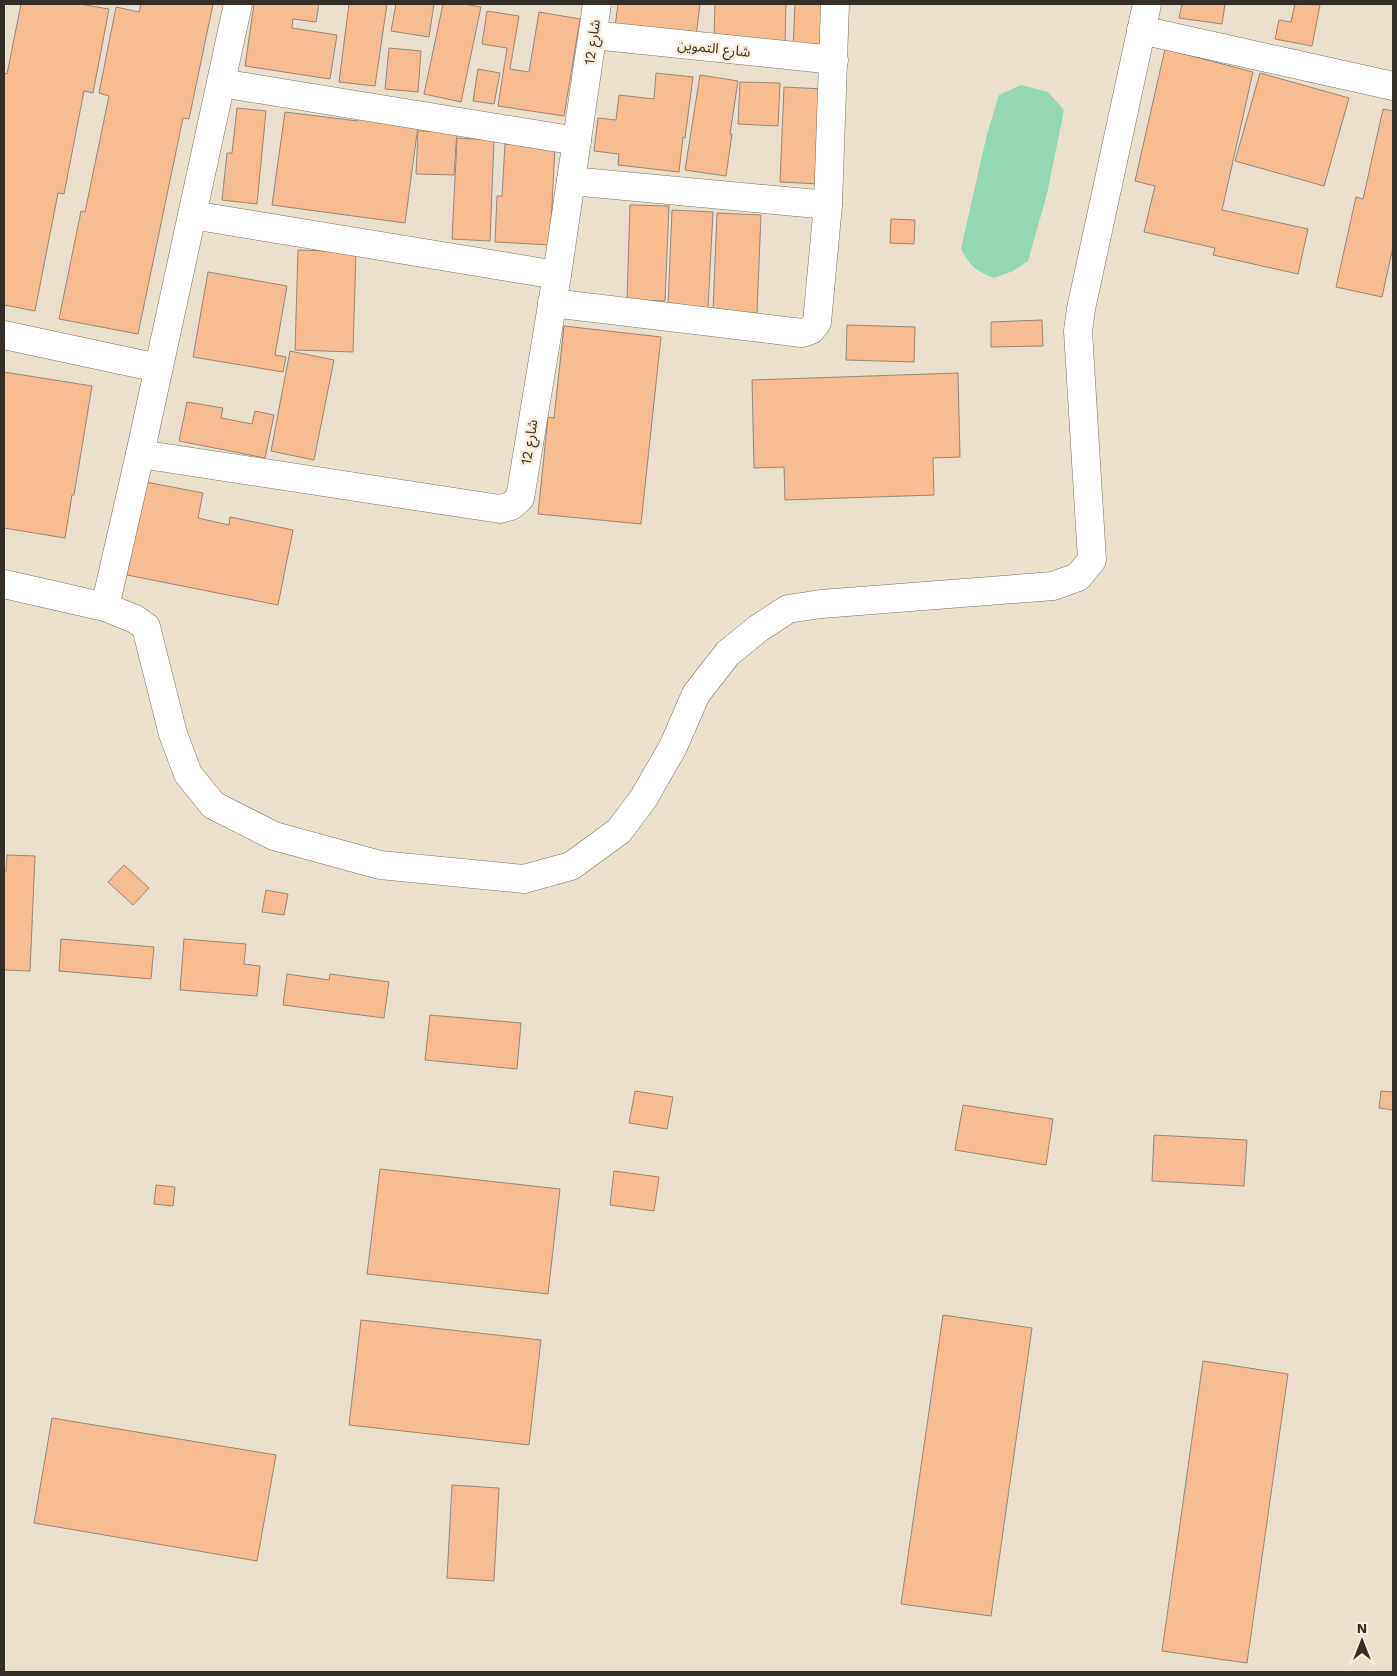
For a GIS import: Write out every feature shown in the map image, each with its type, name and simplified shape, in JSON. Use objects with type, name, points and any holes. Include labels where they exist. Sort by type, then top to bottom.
[{"type":"street","points":[[105,607],[238,4]]},
{"type":"street","name":"شارع 12","points":[[140,454],[500,509],[511,506],[520,498],[557,275],[594,35],[597,4]]},
{"type":"street","points":[[552,303],[802,334],[811,330],[817,322],[828,205],[835,4]]},
{"type":"street","points":[[4,584],[105,607],[135,618],[146,627],[173,734],[188,774],[213,806],[274,836],[380,865],[524,880],[571,866],[619,831],[643,799],[673,747],[696,694],[728,653],[759,628],[788,609],[821,604],[1053,586],[1078,577],[1092,560],[1078,331],[1083,299],[1147,4]]},
{"type":"street","points":[[1142,30],[1393,86]]},
{"type":"street","name":"شارع التموين","points":[[594,35],[834,60]]},
{"type":"street","points":[[221,84],[577,141]]},
{"type":"street","points":[[571,181],[828,205]]},
{"type":"street","points":[[192,215],[557,275]]},
{"type":"street","points":[[4,336],[158,368]]},
{"type":"green space","points":[[1021,85],[1048,92],[1064,110],[1047,194],[1028,261],[1013,271],[994,278],[974,267],[961,248],[987,134],[999,95]]},
{"type":"building","points":[[21,4],[79,4],[109,9],[93,93],[84,91],[64,194],[58,193],[35,311],[4,305],[4,73],[7,74]]},
{"type":"building","points":[[141,4],[213,4],[189,119],[183,118],[138,334],[59,319],[81,211],[85,212],[109,96],[99,93],[116,7],[139,12]]},
{"type":"building","points":[[254,4],[319,4],[316,22],[293,19],[292,28],[337,35],[330,79],[245,66]]},
{"type":"building","points":[[349,4],[387,4],[375,86],[339,82]]},
{"type":"building","points":[[396,4],[434,4],[429,37],[391,31]]},
{"type":"building","points":[[443,4],[463,4],[481,7],[461,102],[424,94]]},
{"type":"building","points":[[618,4],[700,4],[696,36],[615,27]]},
{"type":"building","points":[[715,4],[786,4],[785,43],[714,40]]},
{"type":"building","points":[[795,4],[825,4],[823,48],[793,47]]},
{"type":"building","points":[[1182,4],[1225,4],[1222,24],[1179,18]]},
{"type":"building","points":[[1295,4],[1320,5],[1312,46],[1275,39],[1279,20],[1291,22]]},
{"type":"building","points":[[487,11],[519,16],[510,69],[529,72],[539,12],[580,19],[564,116],[498,106],[507,48],[482,44]]},
{"type":"building","points":[[389,48],[421,51],[418,92],[385,89]]},
{"type":"building","points":[[1165,49],[1253,72],[1222,210],[1308,229],[1298,274],[1213,255],[1215,248],[1144,232],[1155,186],[1135,181]]},
{"type":"building","points":[[478,69],[500,73],[494,104],[473,101]]},
{"type":"building","points":[[656,73],[693,77],[679,172],[618,165],[619,154],[594,151],[598,118],[616,120],[619,95],[654,99]]},
{"type":"building","points":[[1260,73],[1349,98],[1324,186],[1235,161]]},
{"type":"building","points":[[700,75],[738,81],[726,176],[685,170]]},
{"type":"building","points":[[740,82],[780,83],[778,126],[738,124]]},
{"type":"building","points":[[784,87],[824,89],[821,184],[780,182]]},
{"type":"building","points":[[237,108],[266,111],[257,204],[222,200],[227,153],[232,153]]},
{"type":"building","points":[[1383,109],[1393,111],[1393,247],[1382,297],[1336,287],[1356,197],[1363,199]]},
{"type":"building","points":[[285,112],[358,121],[358,118],[418,126],[405,223],[272,205]]},
{"type":"building","points":[[418,131],[457,132],[454,175],[416,174]]},
{"type":"building","points":[[457,138],[494,140],[490,241],[452,239]]},
{"type":"building","points":[[505,144],[555,146],[550,245],[495,242],[497,196],[502,196]]},
{"type":"building","points":[[630,205],[669,206],[665,301],[627,300]]},
{"type":"building","points":[[672,210],[713,212],[708,308],[668,306]]},
{"type":"building","points":[[717,213],[761,215],[757,313],[713,311]]},
{"type":"building","points":[[891,219],[915,220],[914,244],[890,243]]},
{"type":"building","points":[[298,250],[356,252],[353,352],[295,350]]},
{"type":"building","points":[[208,272],[287,286],[275,355],[286,357],[283,372],[193,357]]},
{"type":"building","points":[[1042,320],[1043,346],[991,347],[991,322]]},
{"type":"building","points":[[847,325],[915,327],[914,362],[846,360]]},
{"type":"building","points":[[564,326],[661,337],[641,524],[538,514],[548,417],[554,418]]},
{"type":"building","points":[[290,351],[334,360],[314,460],[271,451]]},
{"type":"building","points":[[4,372],[92,386],[65,538],[4,528]]},
{"type":"building","points":[[958,373],[960,457],[933,458],[934,495],[785,500],[784,467],[754,468],[752,380]]},
{"type":"building","points":[[187,402],[223,408],[221,418],[252,424],[255,411],[274,415],[265,458],[179,441]]},
{"type":"building","points":[[141,481],[203,493],[198,518],[229,525],[230,517],[293,530],[278,605],[122,574]]},
{"type":"building","points":[[7,855],[35,856],[30,971],[4,970],[4,872],[6,872]]},
{"type":"building","points":[[124,865],[149,888],[133,905],[108,882]]},
{"type":"building","points":[[266,890],[288,894],[284,915],[262,912]]},
{"type":"building","points":[[61,939],[154,947],[151,979],[59,971]]},
{"type":"building","points":[[184,939],[246,944],[244,964],[260,966],[257,996],[180,990]]},
{"type":"building","points":[[287,974],[329,980],[330,974],[389,982],[384,1018],[283,1005]]},
{"type":"building","points":[[430,1015],[521,1023],[517,1069],[425,1060]]},
{"type":"building","points":[[635,1091],[673,1097],[667,1129],[629,1123]]},
{"type":"building","points":[[1381,1091],[1393,1092],[1393,1110],[1379,1108]]},
{"type":"building","points":[[963,1105],[1053,1119],[1046,1165],[955,1150]]},
{"type":"building","points":[[1154,1135],[1247,1140],[1244,1186],[1152,1181]]},
{"type":"building","points":[[380,1169],[560,1189],[548,1294],[367,1274]]},
{"type":"building","points":[[614,1171],[659,1177],[654,1211],[610,1205]]},
{"type":"building","points":[[156,1185],[175,1187],[173,1206],[154,1204]]},
{"type":"building","points":[[943,1315],[1032,1328],[991,1616],[901,1604]]},
{"type":"building","points":[[361,1320],[541,1340],[529,1445],[349,1425]]},
{"type":"building","points":[[1203,1361],[1288,1374],[1247,1663],[1162,1651]]},
{"type":"building","points":[[52,1418],[276,1455],[257,1561],[34,1523]]},
{"type":"building","points":[[452,1485],[499,1488],[494,1581],[447,1578]]}]
